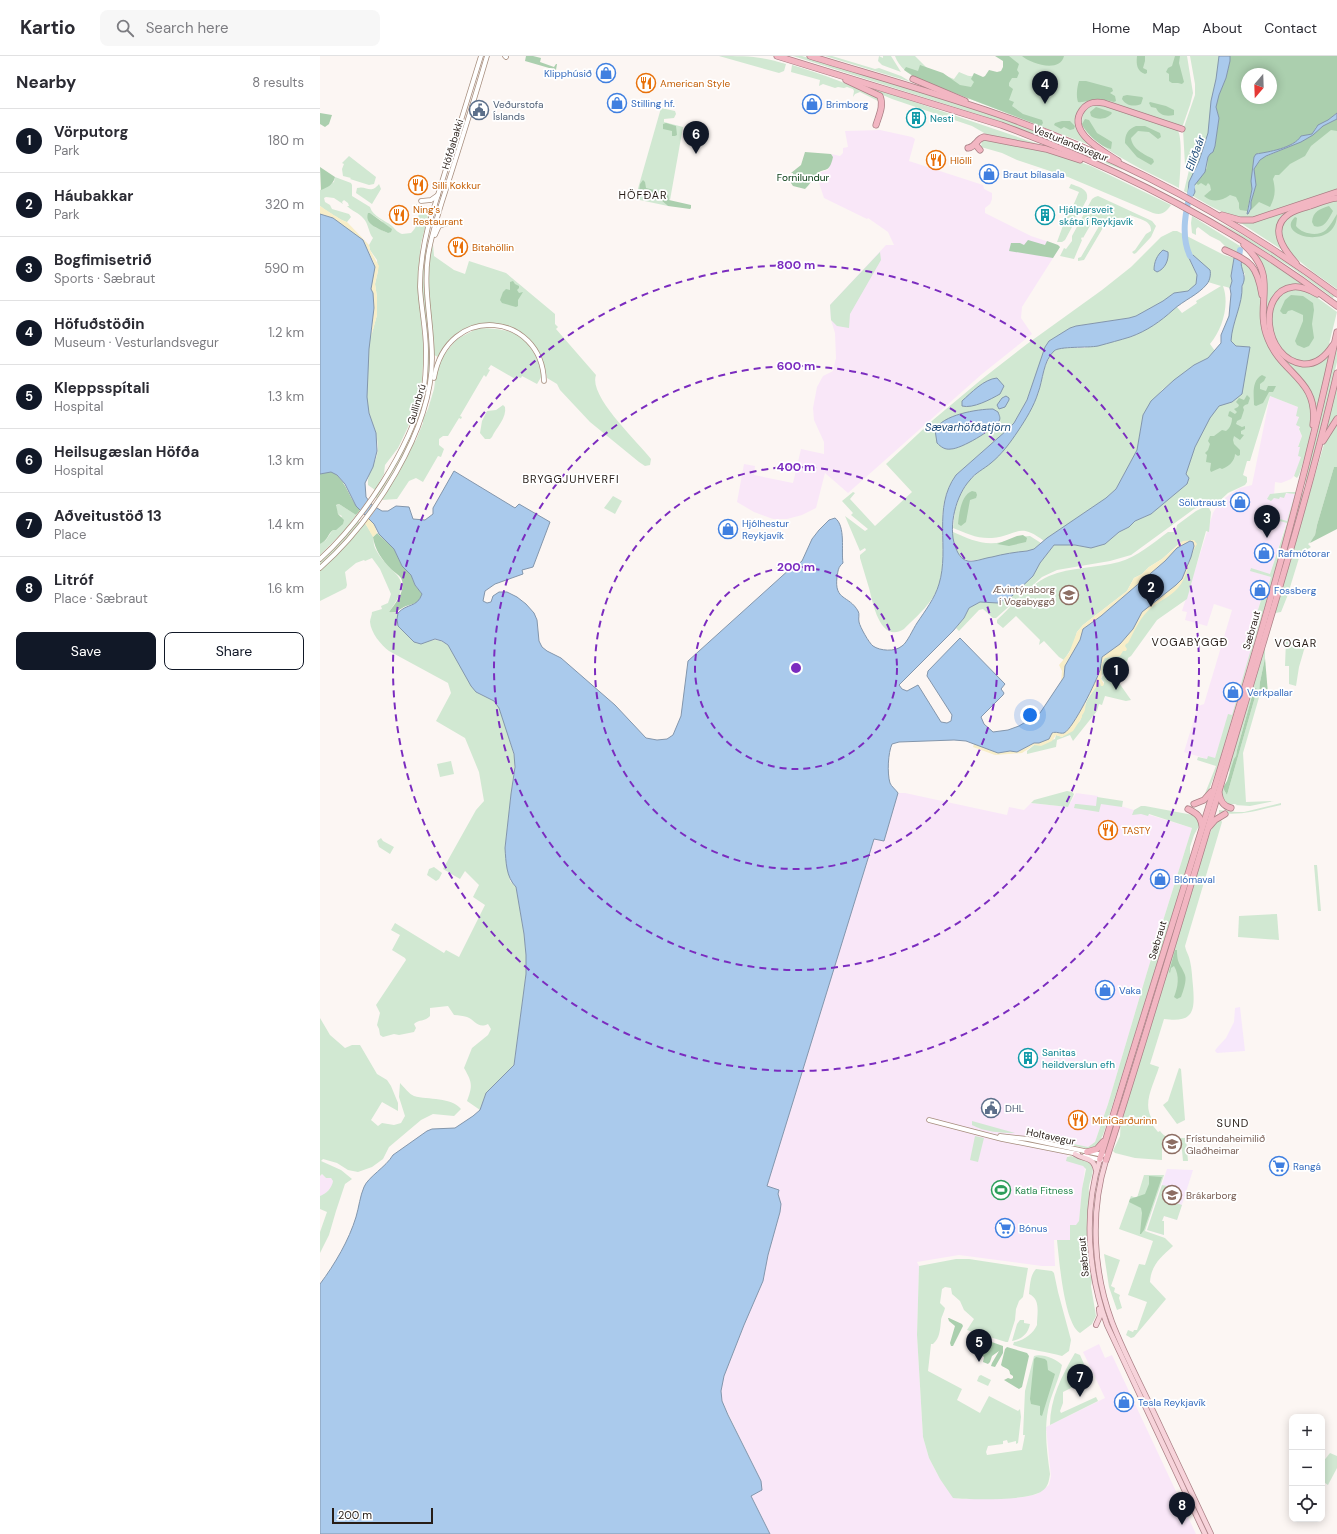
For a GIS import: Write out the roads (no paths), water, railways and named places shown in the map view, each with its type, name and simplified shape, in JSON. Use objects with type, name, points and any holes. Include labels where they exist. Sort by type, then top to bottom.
[{"type":"highway","name":"Vesturlandsvegur","points":[[777,56],[1000,125],[1109,168],[1167,197],[1232,234],[1280,265],[1335,304]]},
{"type":"highway","name":"Vesturlandsvegur","points":[[810,56],[997,114],[1073,144],[1132,170],[1211,211],[1300,267],[1336,293]]},
{"type":"highway","points":[[827,71],[880,96],[882,107],[876,125]]},
{"type":"highway","points":[[913,79],[997,114]]},
{"type":"highway","points":[[1132,170],[1085,137],[1078,122],[1079,116],[1085,106],[1090,102],[1104,103],[1182,129]]},
{"type":"highway","points":[[968,148],[974,146],[978,139],[984,137],[1046,149],[1109,168]]},
{"type":"highway","points":[[975,144],[980,150]]},
{"type":"highway","points":[[1211,211],[1232,218],[1253,220],[1337,192]]},
{"type":"highway","points":[[1300,267],[1281,242],[1279,231],[1282,222],[1289,214],[1327,200],[1337,198]]},
{"type":"highway","points":[[1232,234],[1252,254],[1262,268],[1265,285],[1264,309]]},
{"type":"highway","points":[[1225,250],[1244,259],[1257,273],[1262,293],[1265,329],[1270,345],[1278,357],[1302,382],[1312,399],[1314,410],[1313,440]]},
{"type":"highway","points":[[1335,304],[1303,288],[1288,288],[1274,300],[1270,311],[1270,323],[1271,335],[1277,347],[1286,357],[1299,363],[1311,364],[1321,359],[1335,341]]},
{"type":"highway","name":"Sæbraut","points":[[1103,1157],[1107,1135],[1269,602],[1313,440],[1337,332]]},
{"type":"highway","name":"Sæbraut","points":[[1103,1157],[1219,792],[1320,446],[1337,373]]},
{"type":"highway","points":[[1320,446],[1337,419]]},
{"type":"highway","points":[[1194,804],[1206,798],[1214,787]]},
{"type":"highway","points":[[1219,792],[1221,801],[1224,805],[1231,808]]},
{"type":"highway","points":[[1188,809],[1197,814],[1201,819],[1202,826]]},
{"type":"highway","points":[[1206,832],[1214,821],[1225,814]]},
{"type":"highway","points":[[1087,1152],[1095,1151],[1100,1147],[1107,1135]]},
{"type":"main road","name":"Höfðabakki","points":[[433,210],[481,56]]},
{"type":"main road","name":"Höfðabakki","points":[[438,214],[487,56]]},
{"type":"main road","points":[[421,201],[431,200],[438,195]]},
{"type":"main road","name":"Gullinbrú","points":[[320,559],[329,551],[354,522],[392,466],[412,425],[422,395],[425,380],[426,348],[420,288],[420,270],[425,240],[433,210]]},
{"type":"main road","name":"Gullinbrú","points":[[320,568],[348,542],[394,477],[410,446],[426,403],[430,386],[432,358],[427,287],[428,254],[438,214]]},
{"type":"main road","points":[[428,254],[438,228],[450,222]]},
{"type":"main road","points":[[426,403],[432,388],[436,365],[442,351],[454,337],[476,326],[498,325],[513,330],[523,336],[532,345],[540,359],[544,370],[544,381]]},
{"type":"main road","name":"Holtavegur","points":[[929,1120],[1031,1145],[1075,1154],[1103,1157]]},
{"type":"main road","name":"Holtavegur","points":[[992,1136],[1028,1139],[1103,1157]]},
{"type":"main road","points":[[1075,1154],[1093,1162],[1096,1172]]},
{"type":"main road","name":"Sæbraut","points":[[1103,1157],[1096,1172],[1093,1188],[1090,1230],[1091,1260],[1094,1282],[1107,1324],[1205,1534]]},
{"type":"main road","name":"Sæbraut","points":[[1103,1157],[1098,1195],[1096,1237],[1100,1281],[1112,1321],[1128,1358],[1211,1534]]},
{"type":"main road","points":[[1094,1282],[1094,1291],[1100,1314],[1096,1325]]},
{"type":"water","points":[[1219,56],[1230,56],[1230,61],[1216,107],[1219,118],[1215,146],[1213,152],[1208,157],[1205,172],[1194,186],[1195,192],[1193,196],[1188,193],[1189,182],[1199,161],[1208,133],[1211,101]]},
{"type":"water","points":[[1337,113],[1337,119],[1323,126],[1313,135],[1301,142],[1266,156],[1260,160],[1254,169],[1256,185],[1251,202],[1251,208],[1247,214],[1252,189],[1251,181],[1254,157],[1256,154],[1274,151],[1293,144],[1301,136],[1312,134],[1318,125]]},
{"type":"water","points":[[320,214],[333,218],[363,240],[375,267],[371,289],[373,293],[374,308],[369,349],[367,397],[369,413],[376,433],[377,451],[373,467],[365,483],[366,497],[372,505],[382,511],[388,511],[396,506],[409,507],[413,519],[425,520],[433,514],[433,508],[454,471],[515,508],[519,504],[550,522],[533,567],[522,570],[523,574],[495,584],[485,591],[483,601],[487,603],[491,602],[493,596],[499,592],[507,592],[526,604],[534,613],[537,620],[539,641],[542,647],[561,658],[615,705],[646,738],[657,740],[667,739],[673,735],[681,716],[688,661],[791,568],[802,561],[812,539],[829,520],[835,518],[841,527],[842,533],[843,563],[838,569],[837,577],[837,585],[840,594],[858,611],[861,627],[873,646],[880,649],[892,650],[899,648],[904,644],[932,599],[939,584],[943,556],[943,514],[949,488],[956,475],[1014,423],[1027,400],[1045,347],[1049,341],[1076,326],[1136,316],[1174,293],[1188,291],[1196,284],[1197,275],[1189,258],[1193,255],[1210,270],[1208,282],[1203,288],[1177,306],[1159,322],[1130,337],[1098,346],[1057,349],[1050,355],[1045,365],[1040,388],[1030,412],[1012,440],[1002,452],[991,463],[977,473],[965,486],[957,502],[952,529],[955,546],[961,557],[968,561],[1034,549],[1047,538],[1106,498],[1116,489],[1137,450],[1143,415],[1151,401],[1174,380],[1194,365],[1208,358],[1221,343],[1221,335],[1229,316],[1231,294],[1230,288],[1232,281],[1231,276],[1234,258],[1243,261],[1241,263],[1244,280],[1241,300],[1233,327],[1231,341],[1236,346],[1250,347],[1242,394],[1232,402],[1219,406],[1210,418],[1195,447],[1186,474],[1189,478],[1187,484],[1151,514],[1135,521],[1105,544],[1091,548],[1075,545],[1054,545],[1040,563],[1033,576],[1012,596],[998,603],[980,602],[969,608],[964,618],[953,631],[899,685],[902,689],[907,691],[918,685],[941,722],[947,723],[951,721],[952,715],[927,676],[928,671],[960,638],[1005,684],[1001,689],[1004,693],[1003,695],[981,717],[984,724],[993,732],[1008,730],[1019,726],[1040,713],[1064,677],[1065,666],[1080,640],[1083,629],[1101,616],[1165,561],[1177,548],[1190,541],[1193,542],[1194,546],[1191,557],[1182,579],[1142,612],[1133,629],[1120,644],[1102,657],[1100,670],[1090,693],[1079,714],[1068,730],[1064,733],[1052,733],[1049,739],[1039,743],[1034,743],[1017,752],[1010,751],[998,753],[966,741],[954,740],[899,742],[892,744],[888,769],[889,779],[898,793],[884,841],[874,839],[767,1186],[779,1190],[778,1194],[781,1204],[780,1212],[768,1255],[763,1281],[724,1376],[721,1391],[722,1401],[728,1415],[761,1481],[762,1490],[751,1496],[770,1534],[320,1534],[320,1284],[336,1260],[353,1226],[363,1190],[369,1179],[386,1164],[393,1155],[427,1131],[432,1129],[455,1128],[473,1116],[480,1110],[486,1093],[514,1065],[526,974],[526,955],[516,887],[510,879],[506,864],[505,848],[515,767],[514,754],[499,708],[494,701],[476,692],[471,686],[448,645],[435,639],[421,644],[414,642],[398,626],[398,613],[401,610],[415,604],[422,594],[415,585],[411,575],[402,566],[394,549],[379,534],[374,524],[356,506],[345,484],[337,475],[331,472],[320,474]]},
{"type":"water","points":[[1163,250],[1168,252],[1167,261],[1162,269],[1157,272],[1154,270],[1155,261]]},
{"type":"water","points":[[997,378],[1004,386],[1000,394],[976,405],[966,407],[962,406],[962,401],[978,387],[987,381]]},
{"type":"water","points":[[1006,396],[1009,400],[1005,407],[999,409],[997,405],[1002,398]]},
{"type":"water","name":"Sævarhöfðatjörn","points":[[993,409],[998,412],[1000,418],[999,421],[996,425],[976,438],[962,446],[951,449],[943,448],[937,443],[935,430],[945,420],[969,412]]},
{"type":"waterway","name":"Elliðaár","points":[[1190,256],[1185,239],[1185,222],[1192,187]]},
{"type":"waterway","name":"Elliðaár","points":[[1238,262],[1240,250]]},
{"type":"place","name":"Klipphúsið","points":[[606,73]]},
{"type":"place","name":"American Style","points":[[646,83]]},
{"type":"place","name":"Stilling hf.","points":[[617,103]]},
{"type":"place","name":"Brimborg","points":[[812,104]]},
{"type":"place","name":"Höfuðstöðin","points":[[1045,104]]},
{"type":"place","name":"Veðurstofa Íslands","points":[[479,110]]},
{"type":"place","name":"Nesti","points":[[916,118]]},
{"type":"place","name":"Heilsugæslan Höfða","points":[[696,154]]},
{"type":"place","name":"Hlölli","points":[[936,160]]},
{"type":"place","name":"Braut bílasala","points":[[989,174]]},
{"type":"place","name":"Silli Kokkur","points":[[418,185]]},
{"type":"place","name":"Ning's Restaurant","points":[[399,215]]},
{"type":"place","name":"Hjálparsveit skáta í Reykjavík","points":[[1045,215]]},
{"type":"place","name":"Bitahöllin","points":[[458,247]]},
{"type":"place","name":"Sölutraust","points":[[1240,502]]},
{"type":"place","name":"Hjólhestur Reykjavík","points":[[728,529]]},
{"type":"place","name":"Bogfimisetrið","points":[[1267,538]]},
{"type":"place","name":"Rafmótorar","points":[[1264,553]]},
{"type":"place","name":"Fossberg","points":[[1260,590]]},
{"type":"place","name":"Ævintýraborg í Vogabyggð","points":[[1069,595]]},
{"type":"place","name":"Háubakkar","points":[[1151,607]]},
{"type":"place","name":"Vörputorg","points":[[1116,690]]},
{"type":"place","name":"Verkpallar","points":[[1233,692]]},
{"type":"place","name":"TASTY","points":[[1108,830]]},
{"type":"place","name":"Blómaval","points":[[1160,879]]},
{"type":"place","name":"Vaka","points":[[1105,990]]},
{"type":"place","name":"Sanitas heildverslun efh","points":[[1028,1058]]},
{"type":"place","name":"DHL","points":[[991,1108]]},
{"type":"place","name":"MiniGarðurinn","points":[[1078,1120]]},
{"type":"place","name":"Frístundaheimilið Glaðheimar","points":[[1172,1144]]},
{"type":"place","name":"Rangá","points":[[1279,1166]]},
{"type":"place","name":"Katla Fitness","points":[[1001,1190]]},
{"type":"place","name":"Brákarborg","points":[[1172,1195]]},
{"type":"place","name":"Bónus","points":[[1005,1228]]},
{"type":"place","name":"Kleppsspítali","points":[[979,1362]]},
{"type":"place","name":"Aðveitustöð 13","points":[[1080,1397]]},
{"type":"place","name":"Tesla Reykjavík","points":[[1124,1402]]},
{"type":"place","name":"Litróf","points":[[1182,1525]]},
{"type":"district","name":"HÖFÐAR","points":[[643,195]]},
{"type":"district","name":"BRYGGJUHVERFI","points":[[571,479]]},
{"type":"district","name":"VOGABYGGÐ","points":[[1190,642]]},
{"type":"district","name":"VOGAR","points":[[1296,643]]},
{"type":"district","name":"SUND","points":[[1233,1123]]},
{"type":"park label","name":"Fornilundur","points":[[803,177]]}]
